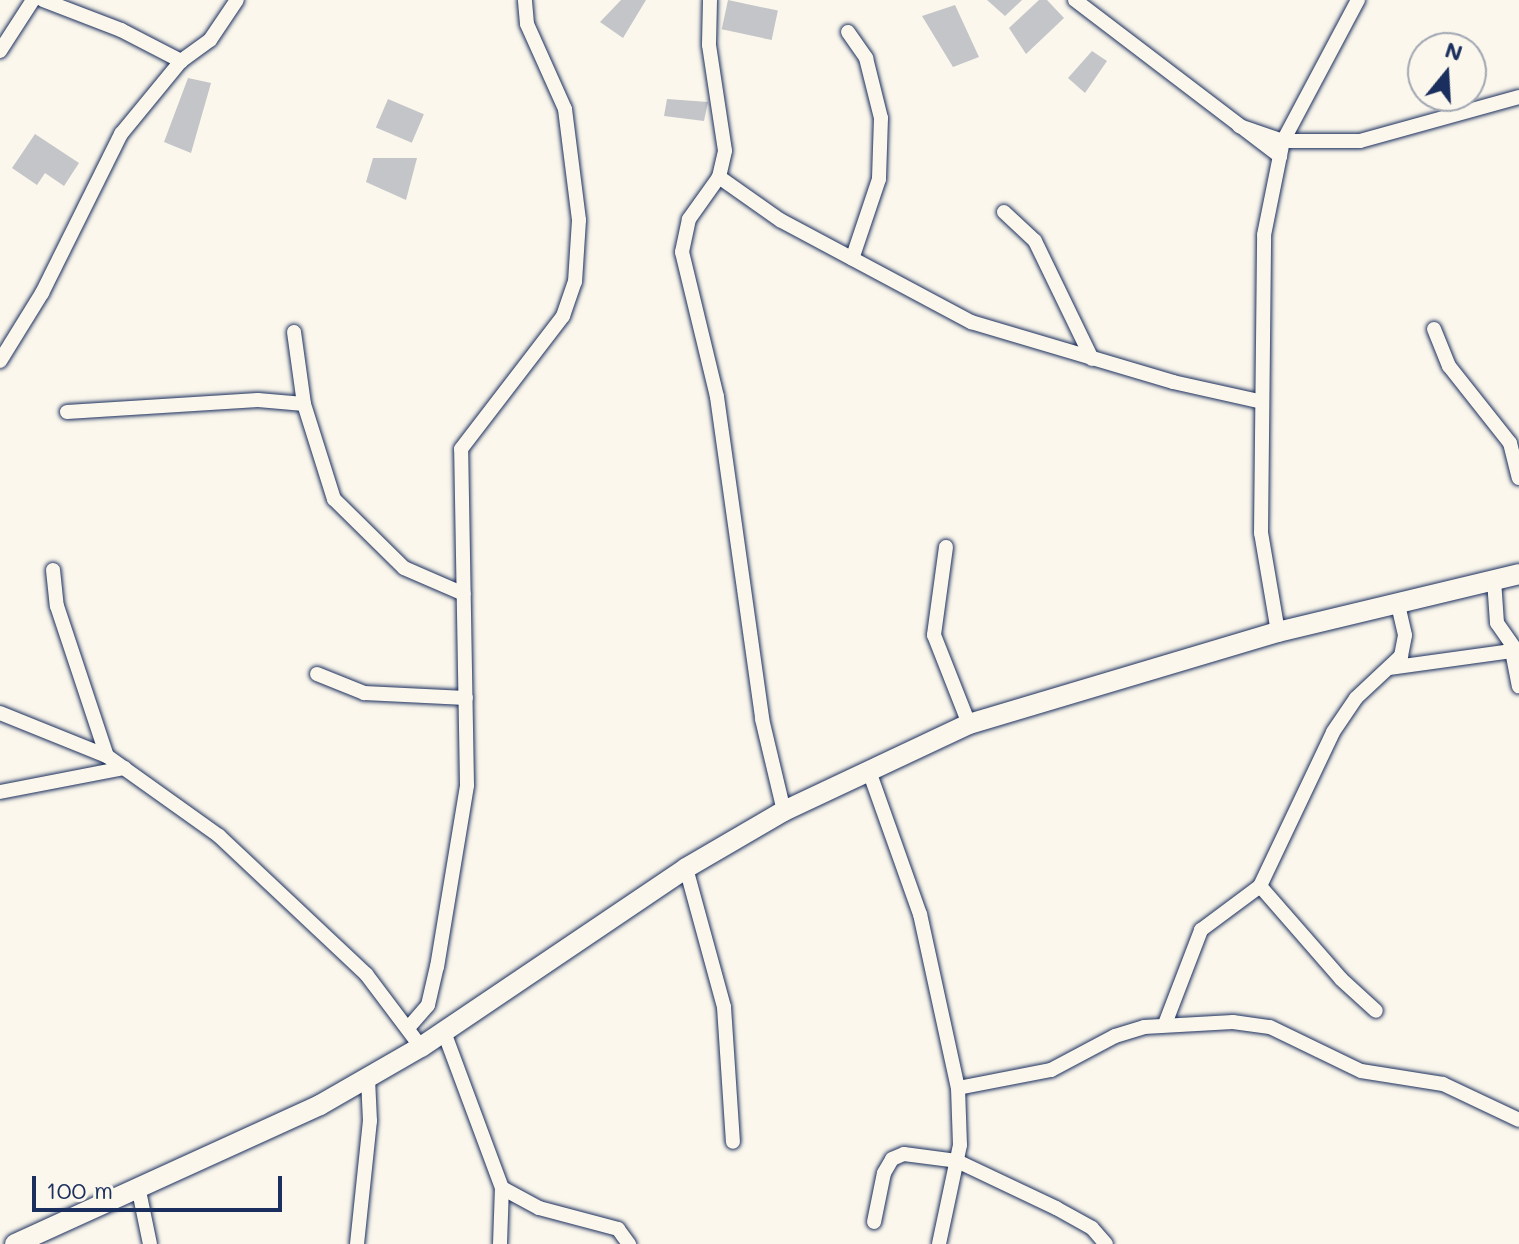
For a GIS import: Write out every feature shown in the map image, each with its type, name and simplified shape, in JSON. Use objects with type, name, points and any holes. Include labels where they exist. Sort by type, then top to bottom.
[{"type":"main road","points":[[15,1244],[139,1191],[368,1078],[444,1032],[686,868],[784,811],[969,724],[1278,632],[1519,574]]},
{"type":"street","points":[[0,51],[33,0]]},
{"type":"street","points":[[43,0],[121,30],[181,61]]},
{"type":"street","points":[[0,361],[48,281],[121,134],[181,61],[210,40],[237,0]]},
{"type":"street","points":[[409,1027],[428,1005],[461,837],[467,785],[461,449],[517,370],[557,325],[575,282],[579,220],[565,109],[527,24],[525,0]]},
{"type":"street","points":[[710,0],[709,45],[725,151],[719,177],[689,219],[682,252],[717,397],[762,719],[784,811]]},
{"type":"street","points":[[1075,0],[1239,126],[1282,148],[1360,141],[1519,97]]},
{"type":"street","points":[[1278,632],[1261,533],[1259,401],[1264,235],[1282,148],[1358,0]]},
{"type":"street","points":[[848,32],[866,58],[881,118],[879,179],[852,259]]},
{"type":"street","points":[[719,177],[780,220],[971,322],[1092,359],[1259,401]]},
{"type":"street","points":[[1004,212],[1035,241],[1092,359]]},
{"type":"street","points":[[1434,329],[1449,366],[1510,443],[1519,478]]},
{"type":"street","points":[[294,332],[304,404],[334,499],[404,568],[464,594]]},
{"type":"street","points":[[67,412],[258,400],[304,404]]},
{"type":"street","points":[[946,547],[934,635],[969,724]]},
{"type":"street","points":[[53,570],[57,606],[107,756]]},
{"type":"street","points":[[1494,580],[1497,623],[1515,653],[1519,686]]},
{"type":"street","points":[[1165,1024],[1201,930],[1260,886],[1333,732],[1356,698],[1401,656],[1405,635],[1397,601]]},
{"type":"street","points":[[1389,668],[1515,653]]},
{"type":"street","points":[[317,674],[364,693],[466,698]]},
{"type":"street","points":[[0,713],[107,756],[229,846],[366,974],[409,1027],[421,1047]]},
{"type":"street","points":[[0,792],[125,768]]},
{"type":"street","points":[[869,771],[920,914],[958,1088],[957,1161],[939,1244]]},
{"type":"street","points":[[686,868],[724,1007],[733,1142]]},
{"type":"street","points":[[1260,886],[1376,1011]]},
{"type":"street","points":[[958,1088],[1051,1070],[1115,1036],[1165,1024],[1233,1022],[1270,1027],[1361,1071],[1443,1084],[1519,1120]]},
{"type":"street","points":[[444,1032],[502,1188],[500,1244]]},
{"type":"street","points":[[357,1244],[370,1121],[368,1078]]},
{"type":"street","points":[[874,1222],[892,1159],[904,1154],[957,1161],[1092,1228],[1106,1244]]},
{"type":"street","points":[[502,1188],[539,1208],[618,1229],[629,1244]]},
{"type":"street","points":[[139,1191],[150,1244]]},
{"type":"building","points":[[621,0],[646,0],[623,38],[600,22]]},
{"type":"building","points":[[728,0],[778,11],[772,40],[722,29]]},
{"type":"building","points":[[987,0],[1022,0],[1005,16]]},
{"type":"building","points":[[1039,0],[1047,0],[1064,18],[1026,54],[1009,28]]},
{"type":"building","points":[[955,5],[979,57],[953,67],[922,16]]},
{"type":"building","points":[[1092,51],[1107,61],[1085,93],[1068,78]]},
{"type":"building","points":[[188,78],[211,83],[191,153],[164,142]]},
{"type":"building","points":[[388,99],[424,114],[412,143],[376,128]]},
{"type":"building","points":[[667,99],[708,102],[704,121],[664,116]]},
{"type":"building","points":[[35,134],[79,163],[64,186],[45,173],[37,185],[12,168]]},
{"type":"building","points":[[373,158],[417,158],[406,200],[366,182]]}]
